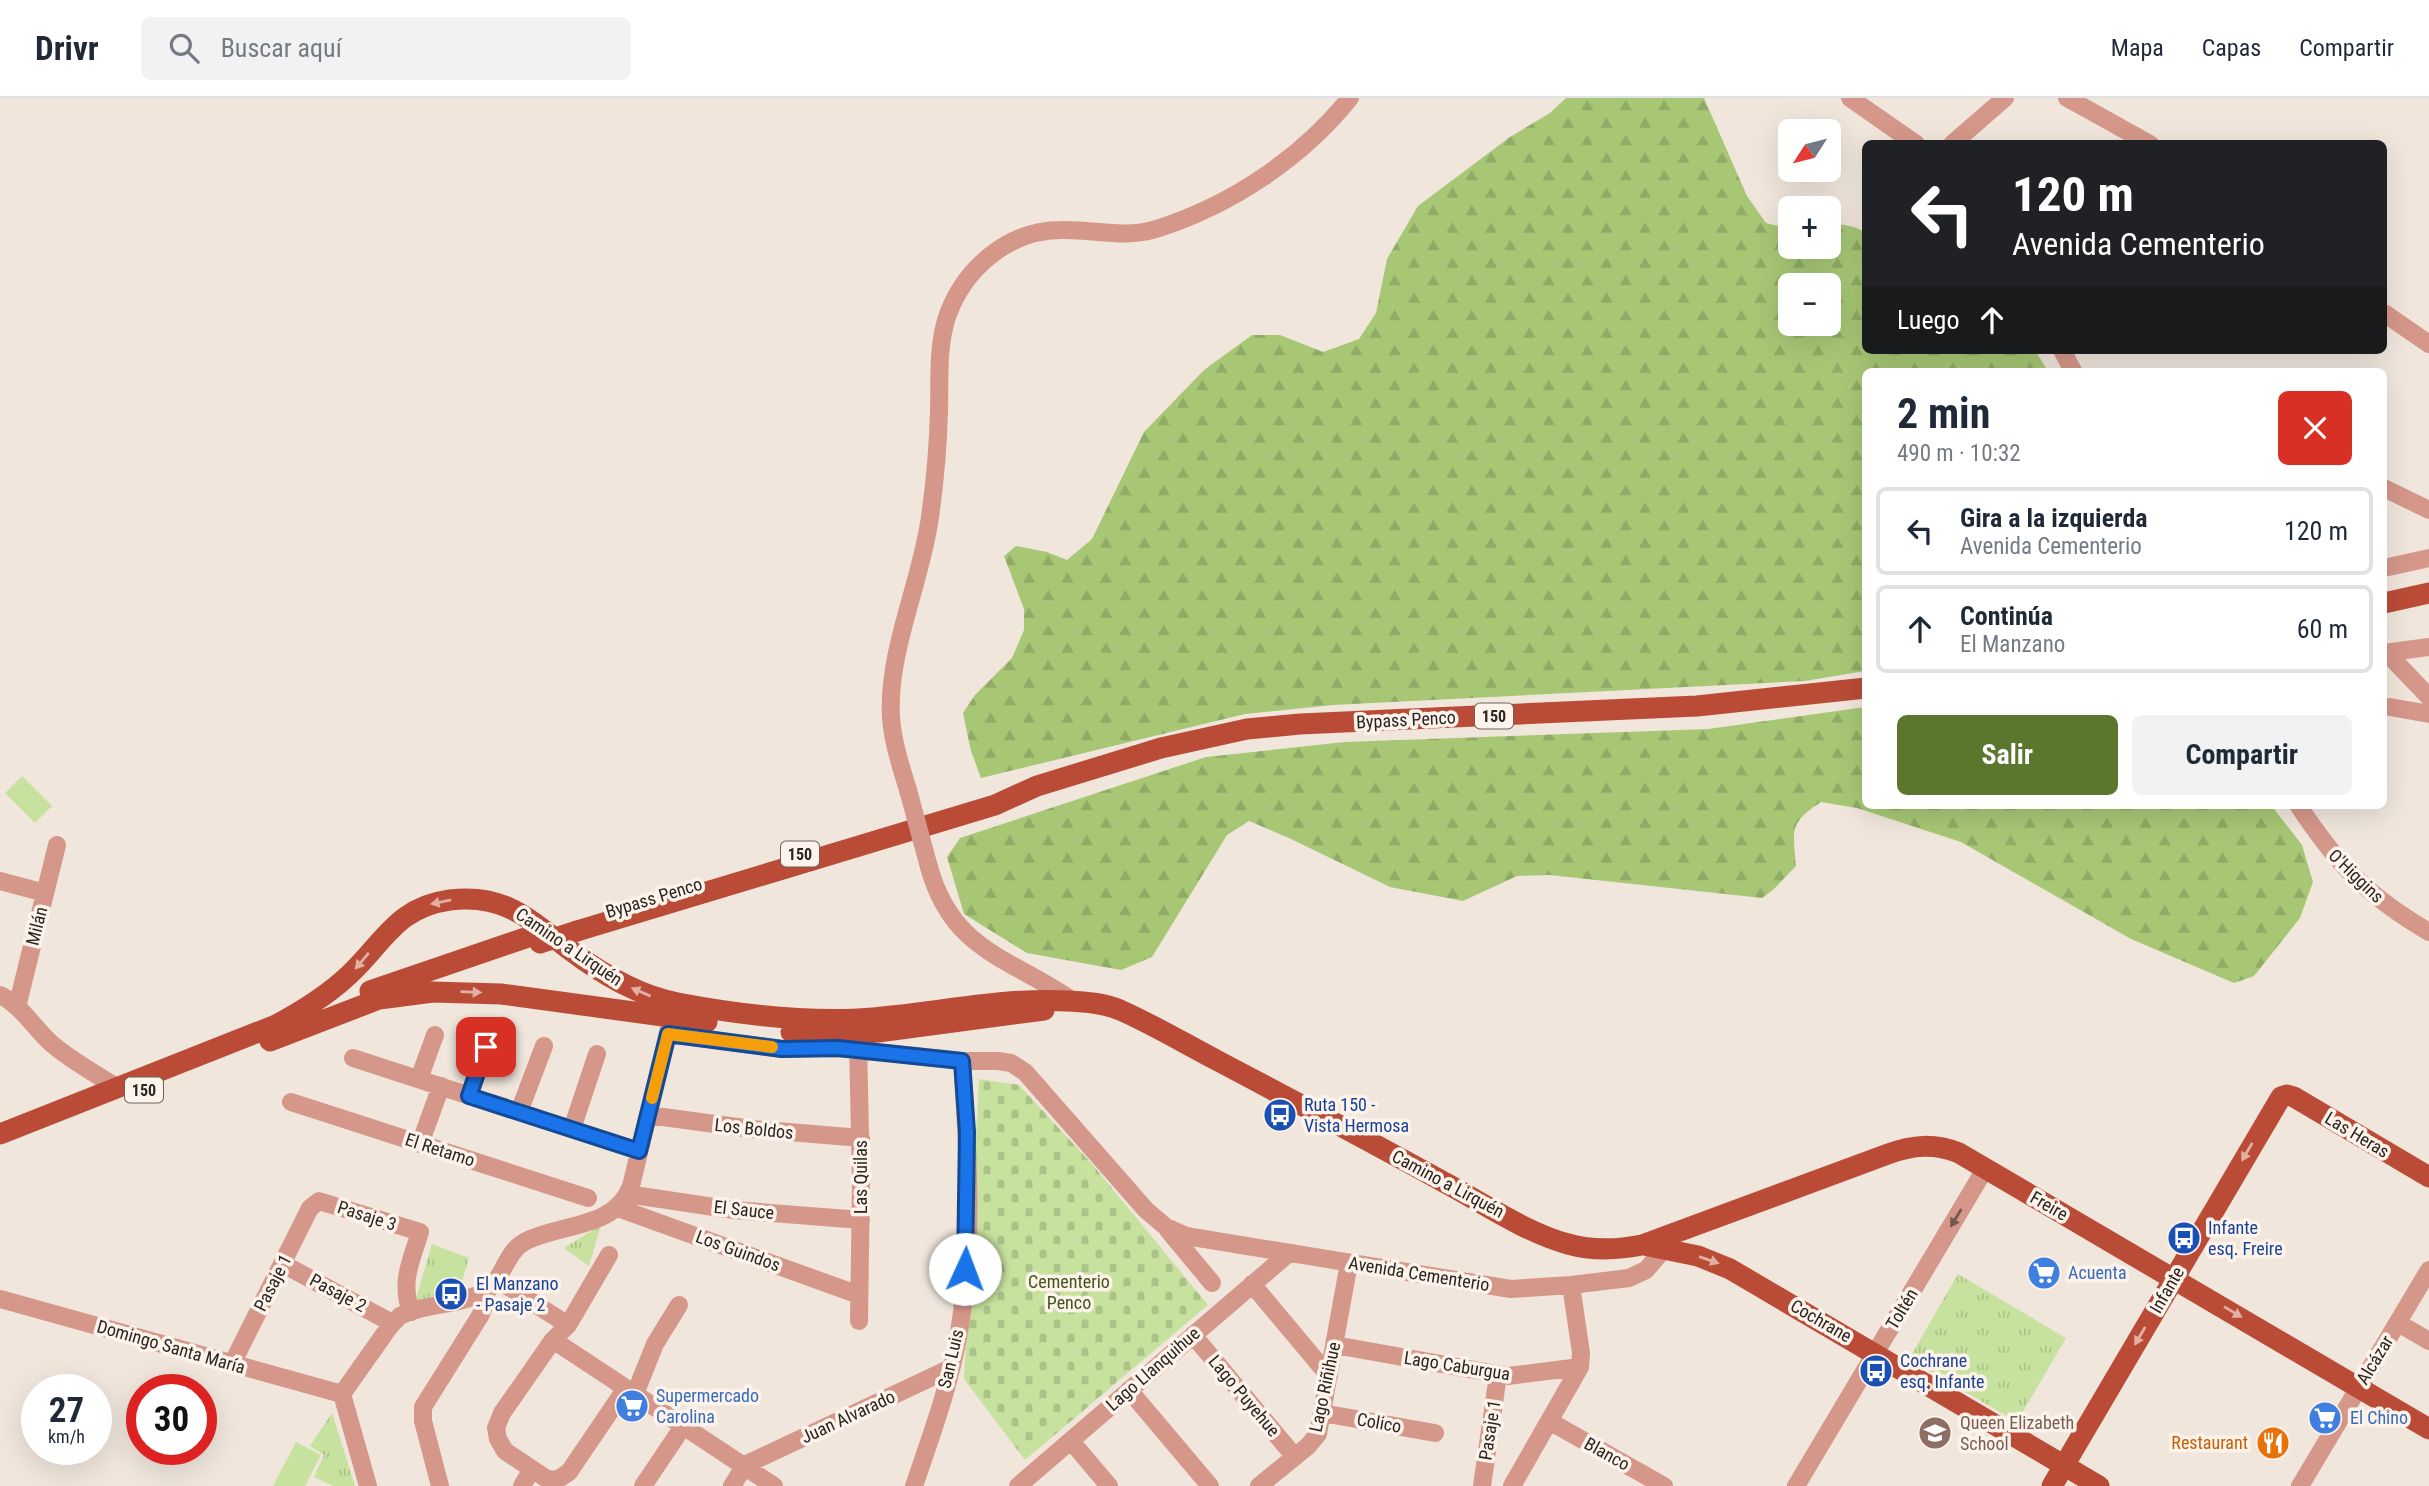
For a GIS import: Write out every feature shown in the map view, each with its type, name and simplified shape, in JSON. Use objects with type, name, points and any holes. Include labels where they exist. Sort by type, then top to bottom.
[{"type":"main road","points":[[2387,602],[2429,593]]},
{"type":"main road","name":"Bypass Penco","points":[[276,1026],[570,928],[987,797],[1037,786],[1187,741],[1247,729],[1300,724],[1697,706],[1862,688]]},
{"type":"main road","name":"Camino a Lirquén","points":[[0,1134],[276,1026],[342,982],[389,930],[410,914],[433,903],[458,899],[484,900],[514,908],[530,917],[581,958],[615,980],[652,996],[682,1004],[774,1016],[836,1020],[1016,1000],[1104,1004],[1121,1010],[1547,1237],[1571,1245],[1602,1250],[1642,1245]]},
{"type":"main road","name":"Bypass Penco","points":[[379,999],[537,939]]},
{"type":"main road","name":"Camino a Lirquén","points":[[0,1147],[379,999],[433,992],[479,992],[670,1026],[799,1033],[858,1042],[1029,1014],[1073,1001]]},
{"type":"main road","name":"Las Heras","points":[[2284,1096],[2294,1097],[2429,1177]]},
{"type":"main road","name":"Infante","points":[[2052,1486],[2277,1101],[2284,1096]]},
{"type":"main road","name":"Freire","points":[[1642,1245],[1911,1147],[1933,1146],[1951,1150],[2174,1277],[2429,1429]]},
{"type":"main road","name":"Cochrane","points":[[1642,1245],[1698,1256],[1730,1269],[2099,1486]]},
{"type":"street","points":[[1073,1001],[973,941],[948,912],[937,892],[929,867],[893,732],[892,688],[930,523],[936,467],[939,365],[944,329],[963,284],[994,253],[1026,235],[1061,230],[1136,234],[1157,229],[1198,212],[1250,184],[1294,154],[1327,124],[1350,98]]},
{"type":"street","points":[[1850,98],[1910,140]]},
{"type":"street","points":[[1957,140],[2005,98]]},
{"type":"street","points":[[2067,98],[2143,140]]},
{"type":"street","points":[[2387,315],[2429,344]]},
{"type":"street","points":[[2387,489],[2429,510]]},
{"type":"street","points":[[2387,567],[2429,558]]},
{"type":"street","points":[[2387,653],[2429,647]]},
{"type":"street","points":[[2387,655],[2429,697]]},
{"type":"street","points":[[2390,707],[2429,714]]},
{"type":"street","name":"O'Higgins","points":[[2301,809],[2325,845],[2349,873],[2382,902],[2429,932]]},
{"type":"street","name":"Milán","points":[[16,1007],[57,845]]},
{"type":"street","points":[[0,881],[45,893]]},
{"type":"street","points":[[0,995],[61,1051],[117,1087]]},
{"type":"street","points":[[440,1486],[423,1421],[423,1407],[480,1316],[492,1285],[523,1242],[603,1217],[622,1201],[639,1151],[670,1026]]},
{"type":"street","points":[[419,1079],[435,1035]]},
{"type":"street","name":"Avenida Cementerio","points":[[858,1042],[962,1061],[1004,1061],[1021,1068],[1103,1163],[1146,1210],[1166,1227],[1212,1283]]},
{"type":"street","name":"Las Quilas","points":[[858,1042],[861,1138],[859,1321]]},
{"type":"street","points":[[520,1112],[544,1046]]},
{"type":"street","points":[[469,1096],[486,1047]]},
{"type":"street","points":[[572,1129],[597,1054]]},
{"type":"street","points":[[353,1058],[639,1151]]},
{"type":"street","name":"San Luis","points":[[914,1486],[951,1368],[961,1320],[966,1245],[967,1132],[962,1061]]},
{"type":"street","points":[[420,1144],[441,1086]]},
{"type":"street","name":"El Retamo","points":[[291,1102],[588,1198]]},
{"type":"street","name":"Los Boldos","points":[[648,1115],[752,1129],[861,1138]]},
{"type":"street","name":"Toltén","points":[[1797,1486],[1985,1169]]},
{"type":"street","name":"El Sauce","points":[[622,1201],[861,1220]]},
{"type":"street","name":"Los Guindos","points":[[622,1201],[859,1294]]},
{"type":"street","name":"Pasaje 3","points":[[315,1203],[323,1202],[420,1232],[405,1283],[405,1297],[411,1312]]},
{"type":"street","name":"Pasaje 1","points":[[232,1364],[315,1203]]},
{"type":"street","name":"Avenida Cementerio","points":[[1166,1227],[1186,1236],[1522,1289],[1620,1280],[1646,1270],[1664,1249]]},
{"type":"street","name":"Lago Llanquihue","points":[[1018,1486],[1289,1253]]},
{"type":"street","points":[[609,1255],[568,1325],[553,1340],[502,1413],[496,1428],[502,1448],[551,1480],[566,1475],[631,1391],[657,1340],[679,1305]]},
{"type":"street","name":"Lago Riñihue","points":[[1259,1486],[1315,1439],[1349,1263]]},
{"type":"street","name":"Pasaje 2","points":[[283,1264],[393,1323]]},
{"type":"street","name":"Alcázar","points":[[2307,1484],[2359,1387],[2429,1270]]},
{"type":"street","points":[[1252,1284],[1329,1376]]},
{"type":"street","points":[[368,1486],[342,1394],[393,1323],[411,1312],[476,1296],[492,1285]]},
{"type":"street","points":[[492,1285],[568,1325]]},
{"type":"street","points":[[1512,1486],[1580,1367],[1581,1353],[1571,1285]]},
{"type":"street","name":"Domingo Santa María","points":[[0,1299],[342,1394]]},
{"type":"street","points":[[2398,1323],[2429,1341]]},
{"type":"street","name":"Lago Puyehue","points":[[1193,1335],[1295,1458]]},
{"type":"street","points":[[553,1340],[774,1486]]},
{"type":"street","name":"Lago Caburgua","points":[[1335,1345],[1499,1375],[1526,1375],[1580,1367]]},
{"type":"street","name":"Juan Alvarado","points":[[746,1465],[951,1368]]},
{"type":"street","name":"Pasaje 1","points":[[1482,1486],[1499,1375]]},
{"type":"street","points":[[1129,1390],[1210,1486]]},
{"type":"street","name":"Colico","points":[[1322,1413],[1435,1433]]},
{"type":"street","name":"Blanco","points":[[1549,1421],[1664,1486]]},
{"type":"street","points":[[643,1486],[684,1425]]},
{"type":"street","points":[[1071,1441],[1108,1486]]},
{"type":"street","points":[[732,1486],[746,1465]]},
{"type":"street","points":[[522,1486],[532,1469]]},
{"type":"green space","points":[[1566,98],[1704,98],[1747,196],[1766,223],[1778,226],[1778,259],[1841,259],[1841,224],[1862,231],[1862,354],[2037,354],[2046,368],[1862,368],[1862,672],[1805,681],[1333,705],[1245,714],[981,778],[971,751],[963,713],[975,695],[1012,658],[1024,630],[1024,609],[1004,556],[1016,546],[1047,552],[1067,560],[1092,539],[1144,432],[1204,370],[1252,335],[1280,335],[1323,352],[1359,339],[1376,313],[1387,259],[1418,206],[1510,137],[1550,113]]},
{"type":"green space","points":[[1862,707],[1862,809],[2274,809],[2302,845],[2313,882],[2300,918],[2254,976],[2234,983],[2131,939],[1961,842],[1857,808],[1821,802],[1803,816],[1795,828],[1796,866],[1762,898],[1550,875],[1517,876],[1463,901],[1390,887],[1249,821],[1227,835],[1152,957],[1121,970],[1027,953],[964,914],[947,857],[960,838],[1206,757],[1345,742],[1708,729]]},
{"type":"green space","points":[[22,776],[52,806],[35,823],[5,793]]},
{"type":"green space","name":"Cementerio Penco","points":[[979,1079],[1019,1085],[1092,1164],[1208,1305],[1025,1460],[964,1379]]},
{"type":"green space","points":[[601,1225],[589,1266],[564,1248]]},
{"type":"green space","points":[[432,1244],[469,1258],[460,1288],[415,1302]]},
{"type":"green space","points":[[1958,1274],[2066,1338],[2017,1422],[1909,1359]]},
{"type":"green space","points":[[332,1413],[355,1486],[333,1486],[314,1477],[324,1455],[310,1446]]},
{"type":"green space","points":[[296,1442],[321,1455],[305,1486],[273,1486]]},
{"type":"slow traffic","points":[[652,1098],[668,1034],[772,1047]]},
{"type":"place","name":"Ruta 150 - Vista Hermosa","points":[[1280,1115]]},
{"type":"place","name":"Infante esq. Freire","points":[[2184,1238]]},
{"type":"place","name":"Acuenta","points":[[2044,1273]]},
{"type":"place","name":"El Manzano - Pasaje 2","points":[[451,1294]]},
{"type":"place","name":"Cochrane esq. Infante","points":[[1876,1371]]},
{"type":"place","name":"Supermercado Carolina","points":[[632,1406]]},
{"type":"place","name":"El Chino","points":[[2325,1418]]},
{"type":"place","name":"Queen Elizabeth School","points":[[1935,1433]]},
{"type":"place","name":"Restaurant","points":[[2273,1443]]},
{"type":"route","points":[[486,1047],[469,1096],[639,1151],[668,1034],[782,1049],[838,1048],[962,1061],[967,1132],[965,1269]]}]
